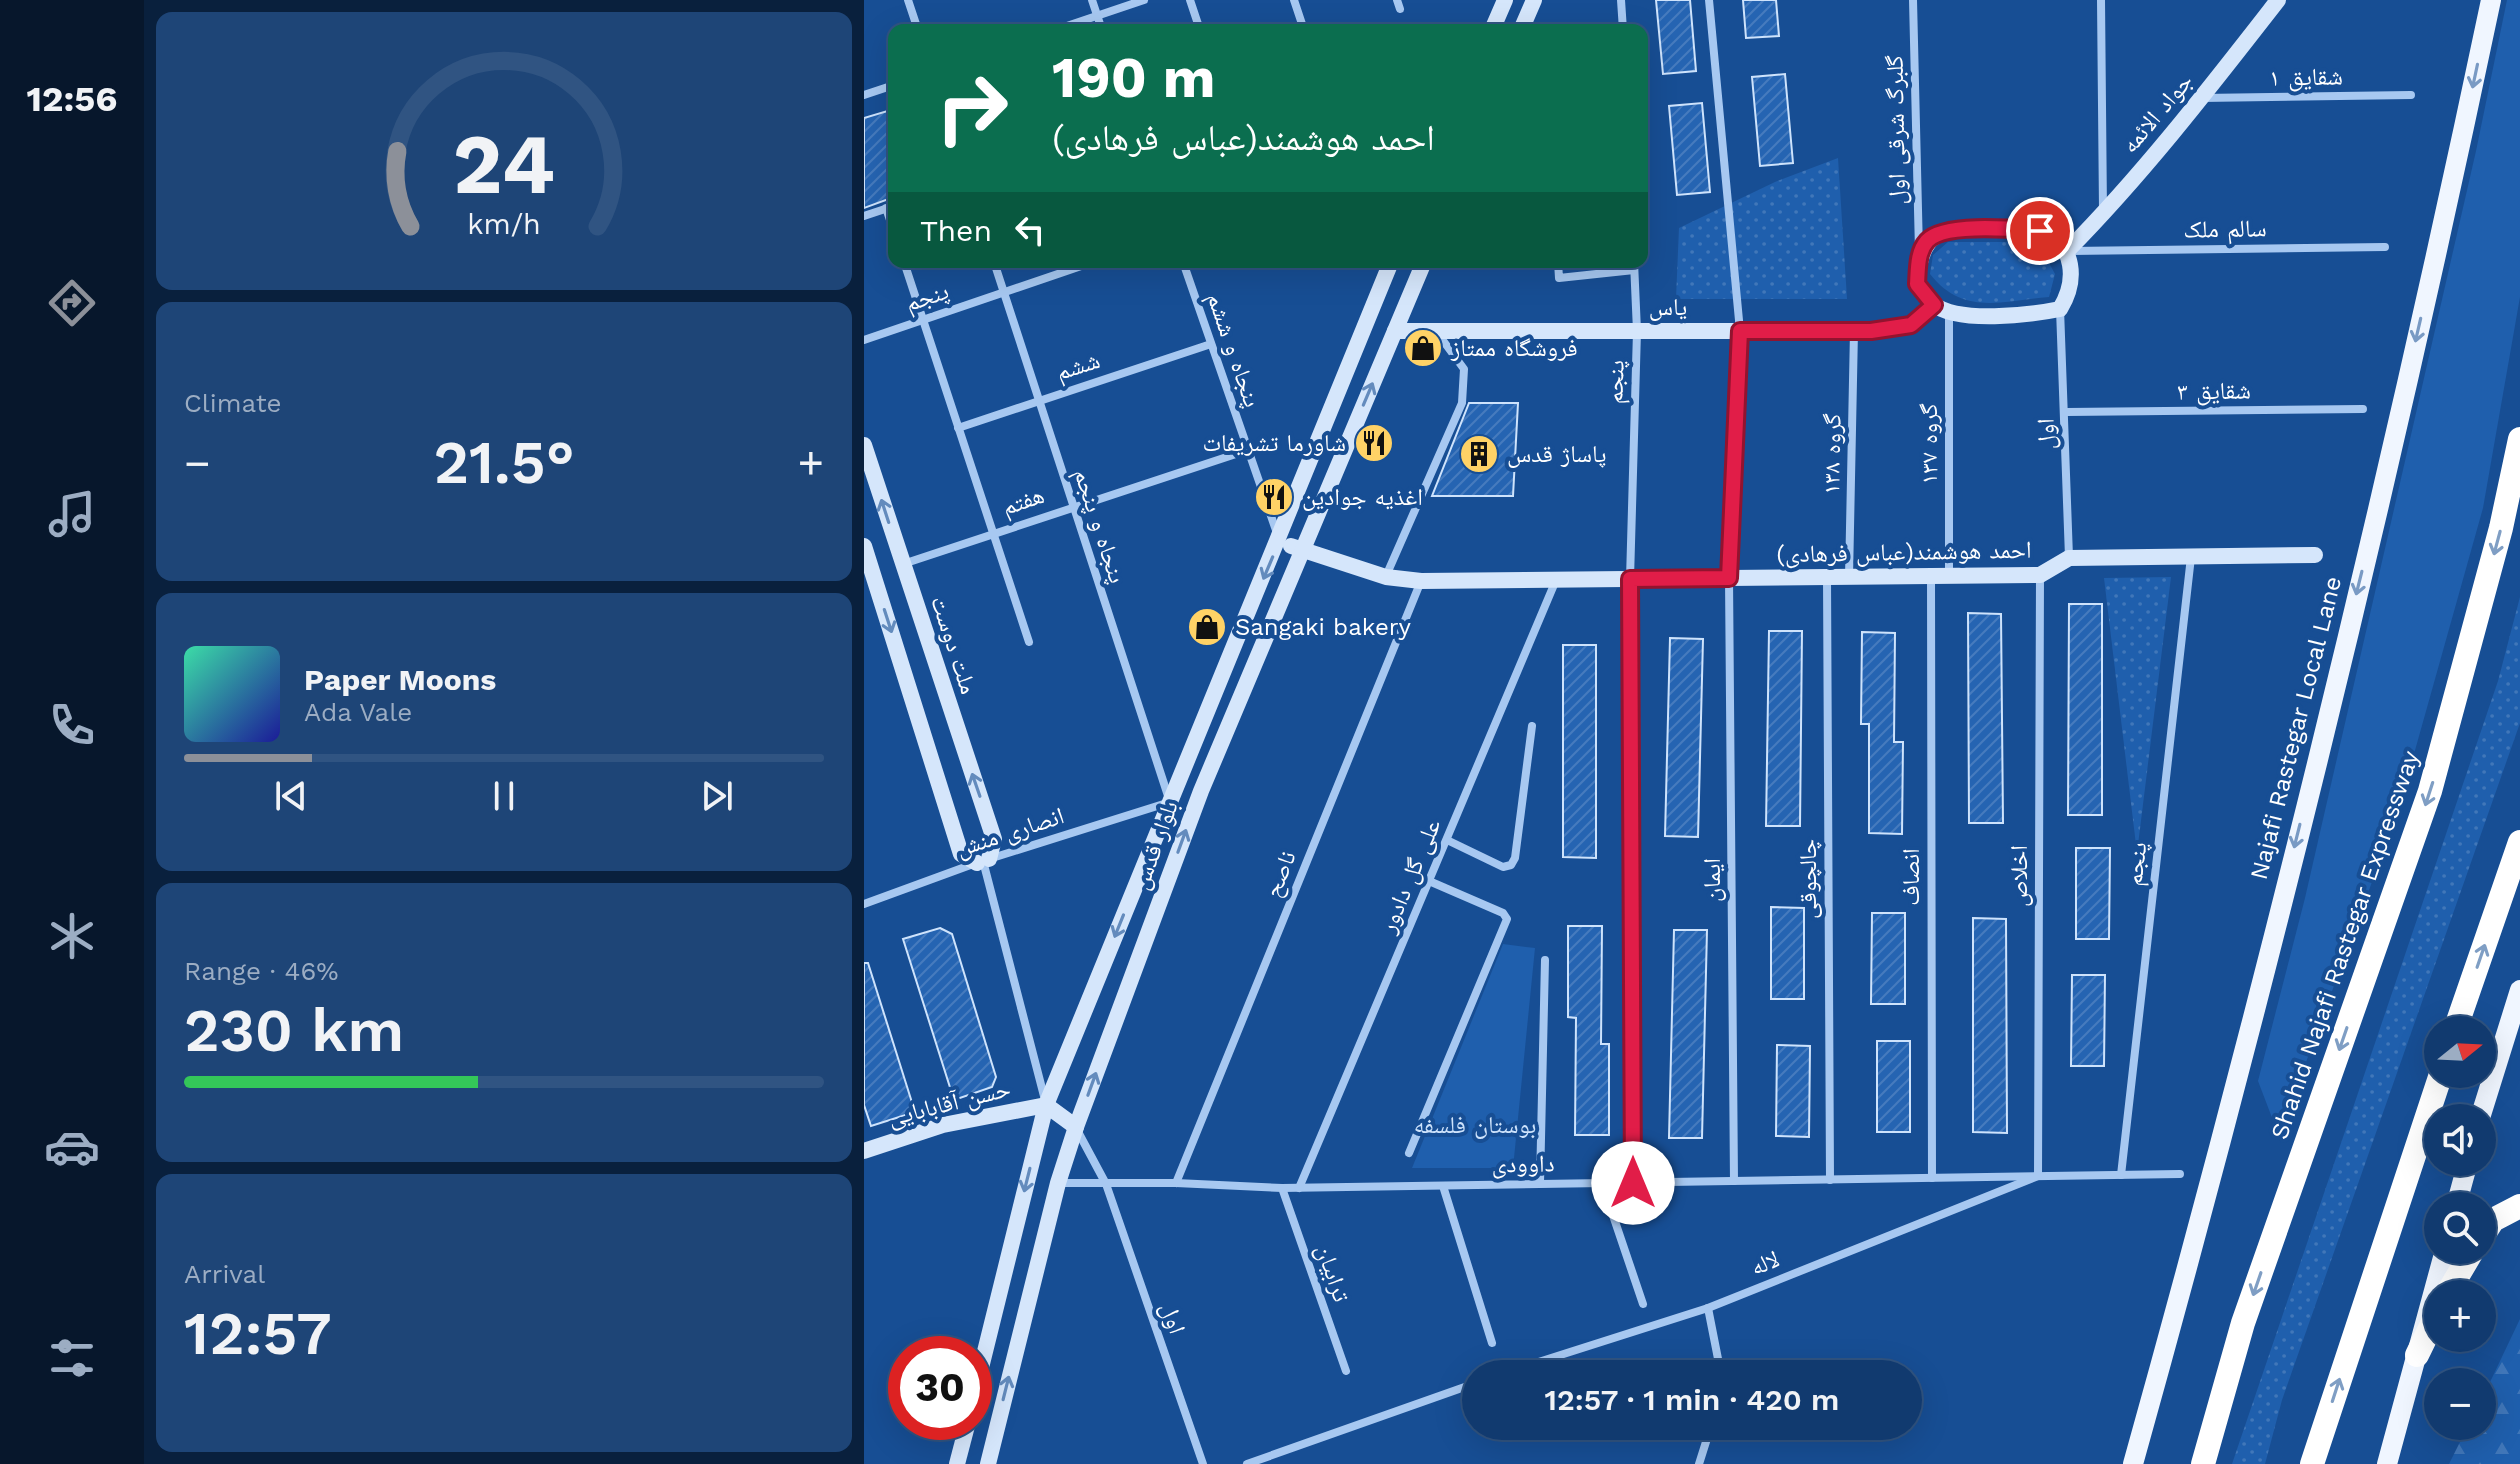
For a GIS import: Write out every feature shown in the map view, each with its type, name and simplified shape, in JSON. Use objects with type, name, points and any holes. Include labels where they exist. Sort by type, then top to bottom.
[{"type":"highway","name":"Shahid Najafi Rastegar Expressway","points":[[2203,1464],[2243,1323],[2430,791],[2501,528],[2520,439]]},
{"type":"highway","points":[[2460,1016],[2520,842]]},
{"type":"highway","points":[[2312,1464],[2436,1088]]},
{"type":"highway","points":[[2496,1218],[2520,1206]]},
{"type":"highway","points":[[2417,1355],[2424,1341]]},
{"type":"main road","name":"Najafi Rastegar Local Lane","points":[[2133,1464],[2214,1175],[2354,604],[2448,205],[2491,0]]},
{"type":"main road","points":[[2484,1104],[2520,990]]},
{"type":"main road","points":[[2387,1464],[2441,1264]]},
{"type":"street","points":[[908,0],[916,24]]},
{"type":"street","points":[[1092,0],[1100,24]]},
{"type":"street","points":[[1073,24],[1144,0]]},
{"type":"street","points":[[1190,0],[1198,24]]},
{"type":"street","points":[[1294,0],[1302,24]]},
{"type":"street","points":[[1524,24],[1534,0]]},
{"type":"street","points":[[1621,0],[1623,24]]},
{"type":"street","name":"ایمان","points":[[1709,0],[1740,331],[1729,578],[1734,1181]]},
{"type":"street","name":"گلبرگ شرقی اول","points":[[1913,0],[1919,258]]},
{"type":"street","points":[[2101,0],[2104,214]]},
{"type":"street","name":"جواد الائمه","points":[[2067,251],[2104,214],[2278,0]]},
{"type":"street","points":[[1494,24],[1502,3]]},
{"type":"street","points":[[864,95],[888,87]]},
{"type":"street","name":"شقایق ۱","points":[[2201,98],[2411,95]]},
{"type":"street","points":[[864,216],[888,208]]},
{"type":"street","points":[[1941,231],[2040,231],[2067,251],[2072,273],[2069,294],[2060,309],[2001,317],[1942,308],[1917,284],[1919,258],[1926,241],[1941,231]]},
{"type":"street","name":"سالم ملک","points":[[2067,251],[2385,247]]},
{"type":"street","points":[[906,268],[1029,642]]},
{"type":"street","name":"پنجاه و پنجم","points":[[996,268],[1170,802]]},
{"type":"street","name":"پنجم","points":[[864,340],[1075,268]]},
{"type":"street","name":"پنجاه و ششم","points":[[1185,268],[1279,541]]},
{"type":"street","name":"بلوار قدس","points":[[989,1336],[1046,1105],[1279,541],[1387,268]]},
{"type":"street","name":"بلوار قدس","points":[[988,1464],[1058,1183],[1076,1127],[1201,791],[1421,268]]},
{"type":"street","points":[[1558,268],[1559,278],[1622,268]]},
{"type":"street","name":"پنجم","points":[[1633,1183],[1630,579],[1637,331],[1634,268]]},
{"type":"street","name":"یاس","points":[[1395,331],[1854,331],[1911,325],[1942,308]]},
{"type":"street","name":"گروه ۱۳۷","points":[[1942,308],[1949,576]]},
{"type":"street","name":"اول","points":[[2060,309],[2069,558]]},
{"type":"street","points":[[1386,577],[1462,403],[1464,369],[1435,331]]},
{"type":"street","name":"گروه ۱۳۸","points":[[1849,577],[1854,331]]},
{"type":"street","name":"ششم","points":[[958,428],[1211,344]]},
{"type":"street","name":"شقایق ۳","points":[[2066,412],[2363,409]]},
{"type":"street","name":"ملت دوست","points":[[864,445],[994,839],[983,861]]},
{"type":"street","name":"هفتم","points":[[903,564],[1073,505],[1248,450]]},
{"type":"street","name":"احمد هوشمند(عباس فرهادی)","points":[[1279,541],[1300,551],[1386,577],[1421,581],[2040,575],[2069,558],[2315,555]]},
{"type":"street","points":[[864,546],[961,854],[983,861],[1046,1105],[1076,1127]]},
{"type":"street","name":"پنجم","points":[[2121,1175],[2191,557]]},
{"type":"street","name":"اخلاص","points":[[2038,1176],[2040,575]]},
{"type":"street","name":"چالچوقی","points":[[1827,577],[1830,1180]]},
{"type":"street","name":"انصاف","points":[[1931,577],[1932,1178]]},
{"type":"street","name":"علی گل دادور","points":[[1299,1188],[1557,580]]},
{"type":"street","name":"ناصح","points":[[1176,1183],[1421,581]]},
{"type":"street","points":[[1447,840],[1503,867],[1511,865],[1515,858],[1532,726]]},
{"type":"street","name":"انصاری منش","points":[[864,904],[983,861],[1170,802]]},
{"type":"street","points":[[1409,1153],[1507,919],[1503,913],[1429,881]]},
{"type":"street","points":[[1540,1183],[1545,960]]},
{"type":"street","name":"حسن آقابابایی","points":[[864,1151],[943,1125],[1046,1105]]},
{"type":"street","name":"اول","points":[[1076,1127],[1106,1184],[1203,1464]]},
{"type":"street","name":"داوودی","points":[[1058,1183],[1176,1183],[1299,1188],[2180,1174]]},
{"type":"street","name":"لاله","points":[[1545,1360],[1708,1308],[2038,1176]]},
{"type":"street","points":[[1602,1183],[1643,1304]]},
{"type":"street","points":[[1443,1186],[1492,1343]]},
{"type":"street","name":"ترابیان","points":[[1282,1188],[1346,1371]]},
{"type":"street","points":[[1708,1308],[1718,1360]]},
{"type":"street","points":[[1247,1464],[1462,1388]]},
{"type":"street","points":[[957,1464],[963,1440]]},
{"type":"street","points":[[1699,1464],[1707,1440]]},
{"type":"green space","points":[[2507,0],[2520,0],[2520,297],[2483,508],[2398,811],[2279,1136],[2258,1081],[2305,898],[2476,151]]},
{"type":"green space","points":[[1838,158],[1847,299],[1676,299],[1679,228],[1775,182]]},
{"type":"green space","points":[[1948,242],[2031,242],[2041,248],[2055,274],[2049,297],[1984,303],[1956,296],[1930,274],[1933,255]]},
{"type":"green space","points":[[2171,577],[2137,853],[2104,578]]},
{"type":"green space","points":[[2520,597],[2520,723],[2282,1400],[2265,1464],[2232,1464],[2498,681]]},
{"type":"green space","name":"بوستان فلسفه","points":[[1503,944],[1535,948],[1513,1168],[1412,1168]]},
{"type":"green space","points":[[2520,1319],[2520,1464],[2449,1464],[2461,1440],[2496,1440],[2496,1370]]},
{"type":"building","points":[[1656,0],[1690,0],[1696,71],[1663,74]]},
{"type":"building","points":[[1743,0],[1776,0],[1779,36],[1746,38]]},
{"type":"building","points":[[1785,74],[1793,163],[1760,166],[1752,77]]},
{"type":"building","points":[[1702,103],[1710,192],[1677,195],[1669,106]]},
{"type":"building","points":[[888,111],[888,199],[864,208],[864,118]]},
{"type":"building","name":"پاساژ قدس","points":[[1469,403],[1518,403],[1513,496],[1432,496]]},
{"type":"building","points":[[2069,604],[2102,604],[2102,815],[2068,815]]},
{"type":"building","points":[[1968,613],[2001,614],[2003,823],[1969,823]]},
{"type":"building","points":[[1769,631],[1802,631],[1800,826],[1766,826]]},
{"type":"building","points":[[1862,632],[1895,633],[1894,742],[1903,742],[1902,834],[1869,833],[1869,724],[1861,724]]},
{"type":"building","points":[[1670,638],[1703,639],[1698,837],[1665,836]]},
{"type":"building","points":[[1563,645],[1596,645],[1596,858],[1563,857]]},
{"type":"building","points":[[2076,848],[2110,848],[2109,939],[2076,939]]},
{"type":"building","points":[[1771,907],[1804,908],[1804,999],[1771,999]]},
{"type":"building","points":[[1872,913],[1905,913],[1905,1004],[1871,1004]]},
{"type":"building","points":[[1973,918],[2006,919],[2007,1133],[1973,1132]]},
{"type":"building","points":[[1568,926],[1602,926],[1601,1044],[1609,1044],[1609,1135],[1575,1135],[1576,1018],[1568,1017]]},
{"type":"building","points":[[940,928],[952,934],[996,1077],[992,1087],[954,1100],[903,939]]},
{"type":"building","points":[[1674,930],[1707,930],[1702,1138],[1669,1138]]},
{"type":"building","points":[[864,963],[868,963],[915,1112],[871,1126],[864,1105]]},
{"type":"building","points":[[2072,975],[2105,975],[2104,1066],[2071,1066]]},
{"type":"building","points":[[1877,1041],[1910,1041],[1910,1132],[1877,1132]]},
{"type":"building","points":[[1777,1045],[1810,1046],[1809,1137],[1776,1136]]},
{"type":"place","name":"فروشگاه ممتاز","points":[[1423,348]]},
{"type":"place","name":"شاورما تشریفات","points":[[1374,443]]},
{"type":"place","name":"پاساژ قدس","points":[[1479,454]]},
{"type":"place","name":"اغذیه جوادین","points":[[1274,497]]},
{"type":"place","name":"Sangaki bakery","points":[[1207,627]]},
{"type":"route","points":[[1633,1183],[1630,579],[1729,578],[1740,331],[1871,331],[1911,325],[1934,305],[1917,284],[1919,258],[1926,241],[1941,231],[2040,231]]}]
